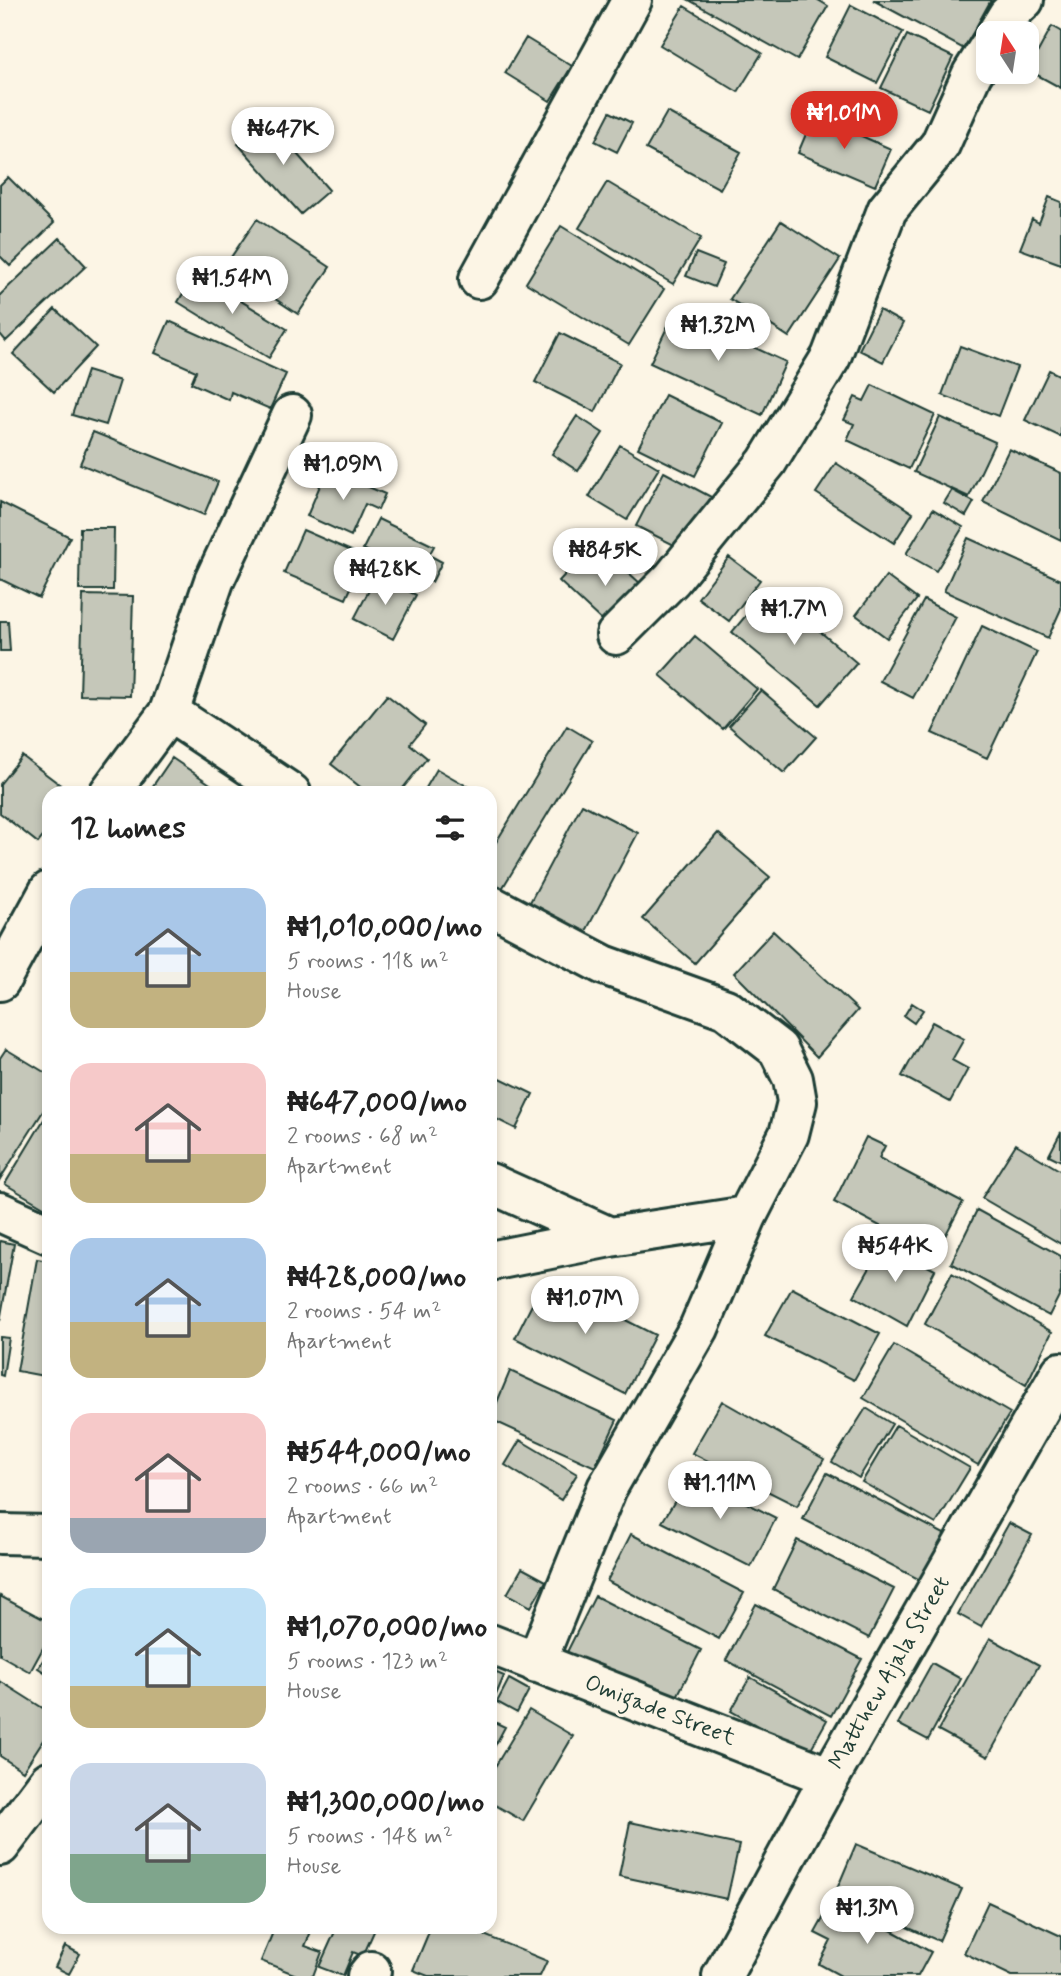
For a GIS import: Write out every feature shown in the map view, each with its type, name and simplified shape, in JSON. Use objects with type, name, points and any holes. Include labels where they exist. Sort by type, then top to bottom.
[{"type":"street","points":[[479,279],[632,0]]},
{"type":"street","points":[[1004,21],[1024,0]]},
{"type":"street","points":[[616,635],[672,579],[767,462],[831,357],[887,210],[940,145],[976,68]]},
{"type":"street","points":[[114,786],[169,712],[214,580],[292,415]]},
{"type":"street","points":[[169,712],[280,786]]},
{"type":"street","points":[[0,981],[42,904]]},
{"type":"street","points":[[497,909],[604,965],[726,1009],[778,1049],[793,1079],[797,1102],[789,1134],[747,1216],[699,1328],[607,1488],[536,1662]]},
{"type":"street","points":[[497,1185],[610,1237]]},
{"type":"street","points":[[0,1212],[42,1231]]},
{"type":"street","points":[[497,1260],[610,1237],[747,1216]]},
{"type":"street","name":"Matthew Ajala Street","points":[[722,1976],[830,1777],[1061,1372]]},
{"type":"street","points":[[0,1534],[42,1535]]},
{"type":"street","name":"Omigade Street","points":[[497,1647],[830,1777]]},
{"type":"street","points":[[0,1846],[42,1790]]},
{"type":"building","points":[[689,0],[818,0],[828,6],[797,60]]},
{"type":"building","points":[[873,0],[991,0],[979,21],[976,21],[976,27],[964,49]]},
{"type":"building","points":[[851,5],[903,32],[877,83],[825,57]]},
{"type":"building","points":[[684,6],[762,53],[738,92],[660,45]]},
{"type":"building","points":[[1052,26],[1061,31],[1061,88],[1040,77],[1040,48]]},
{"type":"building","points":[[907,35],[953,57],[928,110],[881,88]]},
{"type":"building","points":[[526,38],[572,66],[550,101],[505,73]]},
{"type":"building","points":[[610,112],[632,123],[617,152],[595,141]]},
{"type":"building","points":[[667,112],[741,152],[720,189],[646,149]]},
{"type":"building","points":[[814,115],[891,149],[875,186],[798,153]]},
{"type":"building","points":[[266,119],[329,190],[301,214],[238,144]]},
{"type":"building","points":[[8,177],[54,223],[10,266],[0,256],[0,185]]},
{"type":"building","points":[[607,182],[701,238],[673,284],[579,228]]},
{"type":"building","points":[[1049,197],[1061,202],[1061,264],[1020,249],[1032,219],[1039,223]]},
{"type":"building","points":[[257,219],[330,267],[298,314],[225,266]]},
{"type":"building","points":[[781,221],[840,259],[789,337],[730,299]]},
{"type":"building","points":[[561,226],[664,289],[629,345],[526,283]]},
{"type":"building","points":[[60,238],[86,266],[6,341],[0,334],[0,295]]},
{"type":"building","points":[[696,253],[724,264],[714,287],[686,276]]},
{"type":"building","points":[[195,273],[287,329],[269,358],[178,302]]},
{"type":"building","points":[[55,309],[96,347],[54,392],[13,354]]},
{"type":"building","points":[[879,310],[903,323],[883,362],[859,350]]},
{"type":"building","points":[[675,311],[786,362],[762,415],[650,363]]},
{"type":"building","points":[[169,321],[286,374],[270,409],[231,392],[229,400],[191,383],[196,371],[155,353]]},
{"type":"building","points":[[560,333],[620,363],[595,412],[535,382]]},
{"type":"building","points":[[960,346],[1017,367],[998,416],[942,395]]},
{"type":"building","points":[[1049,370],[1061,376],[1061,437],[1025,420]]},
{"type":"building","points":[[87,371],[120,381],[106,425],[72,415]]},
{"type":"building","points":[[872,385],[935,415],[909,469],[847,440],[854,424],[844,420],[855,397],[864,401]]},
{"type":"building","points":[[665,395],[722,423],[695,476],[638,448]]},
{"type":"building","points":[[577,416],[603,433],[578,471],[552,454]]},
{"type":"building","points":[[940,417],[995,442],[969,497],[914,472]]},
{"type":"building","points":[[93,432],[218,482],[204,515],[80,464]]},
{"type":"building","points":[[620,445],[659,468],[627,520],[589,497]]},
{"type":"building","points":[[1009,449],[1061,473],[1061,540],[983,502]]},
{"type":"building","points":[[836,463],[913,513],[894,543],[816,493]]},
{"type":"building","points":[[327,469],[385,494],[378,510],[365,504],[351,536],[307,516]]},
{"type":"building","points":[[664,472],[711,497],[684,550],[636,526]]},
{"type":"building","points":[[952,490],[974,502],[966,516],[944,503]]},
{"type":"building","points":[[0,502],[70,537],[39,598],[0,579]]},
{"type":"building","points":[[933,509],[963,527],[936,571],[906,554]]},
{"type":"building","points":[[378,519],[434,546],[429,555],[442,562],[432,582],[363,549]]},
{"type":"building","points":[[80,528],[114,528],[113,590],[79,590]]},
{"type":"building","points":[[303,530],[365,557],[346,599],[284,573]]},
{"type":"building","points":[[968,538],[1061,580],[1061,609],[1048,638],[944,591]]},
{"type":"building","points":[[595,542],[652,594],[615,633],[559,581]]},
{"type":"building","points":[[729,557],[760,580],[729,621],[698,598]]},
{"type":"building","points":[[377,575],[416,595],[393,639],[354,619]]},
{"type":"building","points":[[886,576],[917,599],[887,638],[856,615]]},
{"type":"building","points":[[769,588],[857,663],[820,705],[732,632]]},
{"type":"building","points":[[83,595],[133,596],[130,696],[80,695]]},
{"type":"building","points":[[924,600],[956,617],[913,698],[880,681]]},
{"type":"building","points":[[0,621],[8,621],[10,651],[0,651]]},
{"type":"building","points":[[982,626],[1037,652],[987,758],[932,733]]},
{"type":"building","points":[[695,636],[757,689],[723,729],[660,675]]},
{"type":"building","points":[[761,690],[816,737],[784,773],[729,726]]},
{"type":"building","points":[[387,695],[425,725],[410,744],[427,758],[405,786],[359,786],[331,764]]},
{"type":"building","points":[[567,726],[592,741],[497,897],[497,841]]},
{"type":"building","points":[[22,756],[62,786],[42,786],[42,838],[38,843],[0,813],[0,784]]},
{"type":"building","points":[[172,758],[213,786],[153,786]]},
{"type":"building","points":[[437,769],[467,786],[427,786]]},
{"type":"building","points":[[582,804],[638,833],[585,933],[529,904]]},
{"type":"building","points":[[718,833],[770,877],[695,963],[643,919]]},
{"type":"building","points":[[773,931],[858,1010],[817,1057],[734,973]]},
{"type":"building","points":[[912,1003],[923,1010],[914,1023],[904,1016]]},
{"type":"building","points":[[932,1022],[964,1039],[952,1060],[968,1069],[950,1102],[902,1076]]},
{"type":"building","points":[[6,1049],[42,1071],[42,1113],[0,1179],[0,1058]]},
{"type":"building","points":[[497,1076],[533,1094],[516,1129],[497,1120]]},
{"type":"building","points":[[42,1123],[42,1206],[5,1184]]},
{"type":"building","points":[[1061,1132],[1061,1161],[1049,1155]]},
{"type":"building","points":[[866,1137],[885,1146],[879,1158],[963,1202],[935,1255],[834,1202]]},
{"type":"building","points":[[1016,1144],[1061,1171],[1061,1244],[982,1198]]},
{"type":"building","points":[[977,1210],[1061,1256],[1061,1292],[1049,1316],[951,1263]]},
{"type":"building","points":[[0,1241],[14,1244],[0,1321]]},
{"type":"building","points":[[884,1243],[935,1270],[907,1326],[854,1296]]},
{"type":"building","points":[[37,1259],[42,1260],[42,1376],[17,1371]]},
{"type":"building","points":[[952,1273],[1052,1332],[1026,1385],[925,1324]]},
{"type":"building","points":[[545,1279],[655,1335],[625,1394],[515,1338]]},
{"type":"building","points":[[792,1288],[880,1334],[854,1380],[765,1336]]},
{"type":"building","points":[[0,1337],[9,1338],[3,1376],[0,1375]]},
{"type":"building","points":[[894,1345],[1010,1413],[978,1465],[863,1398]]},
{"type":"building","points":[[510,1371],[617,1420],[595,1467],[497,1422],[497,1402]]},
{"type":"building","points":[[722,1401],[824,1459],[797,1506],[692,1453]]},
{"type":"building","points":[[866,1408],[892,1424],[859,1478],[832,1462]]},
{"type":"building","points":[[896,1425],[970,1468],[936,1524],[862,1482]]},
{"type":"building","points":[[520,1440],[577,1474],[561,1500],[505,1465]]},
{"type":"building","points":[[827,1473],[946,1535],[922,1581],[803,1519]]},
{"type":"building","points":[[691,1475],[776,1518],[751,1567],[662,1522]]},
{"type":"building","points":[[1009,1523],[1032,1535],[981,1627],[958,1614]]},
{"type":"building","points":[[631,1534],[744,1593],[719,1639],[607,1581]]},
{"type":"building","points":[[797,1540],[894,1589],[869,1638],[773,1589]]},
{"type":"building","points":[[522,1568],[546,1581],[531,1607],[507,1594]]},
{"type":"building","points":[[0,1596],[42,1618],[42,1650],[30,1672],[0,1655]]},
{"type":"building","points":[[595,1596],[701,1650],[671,1708],[566,1654]]},
{"type":"building","points":[[756,1604],[862,1659],[831,1716],[726,1660]]},
{"type":"building","points":[[990,1638],[1039,1665],[988,1757],[938,1730]]},
{"type":"building","points":[[932,1663],[961,1679],[928,1740],[898,1724]]},
{"type":"building","points":[[497,1673],[504,1676],[497,1692]]},
{"type":"building","points":[[750,1677],[827,1720],[808,1754],[731,1711]]},
{"type":"building","points":[[509,1679],[529,1690],[517,1713],[497,1702]]},
{"type":"building","points":[[0,1681],[42,1708],[42,1742],[23,1771],[0,1756]]},
{"type":"building","points":[[529,1710],[573,1736],[523,1821],[497,1806],[497,1763]]},
{"type":"building","points":[[497,1723],[505,1727],[497,1742]]},
{"type":"building","points":[[630,1822],[739,1845],[727,1899],[619,1876]]},
{"type":"building","points":[[856,1844],[962,1889],[939,1941],[834,1896]]},
{"type":"building","points":[[834,1899],[931,1952],[918,1976],[841,1976],[819,1964],[831,1941],[815,1933]]},
{"type":"building","points":[[988,1902],[1061,1936],[1061,1976],[1012,1976],[964,1953]]},
{"type":"building","points":[[272,1934],[310,1934],[305,1946],[322,1952],[313,1976],[299,1976],[261,1961]]},
{"type":"building","points":[[334,1934],[373,1934],[363,1956],[353,1952],[343,1976],[319,1967]]},
{"type":"building","points":[[428,1934],[482,1934],[547,1961],[540,1976],[428,1976],[413,1970]]},
{"type":"building","points":[[65,1946],[80,1954],[69,1974],[55,1967]]}]
